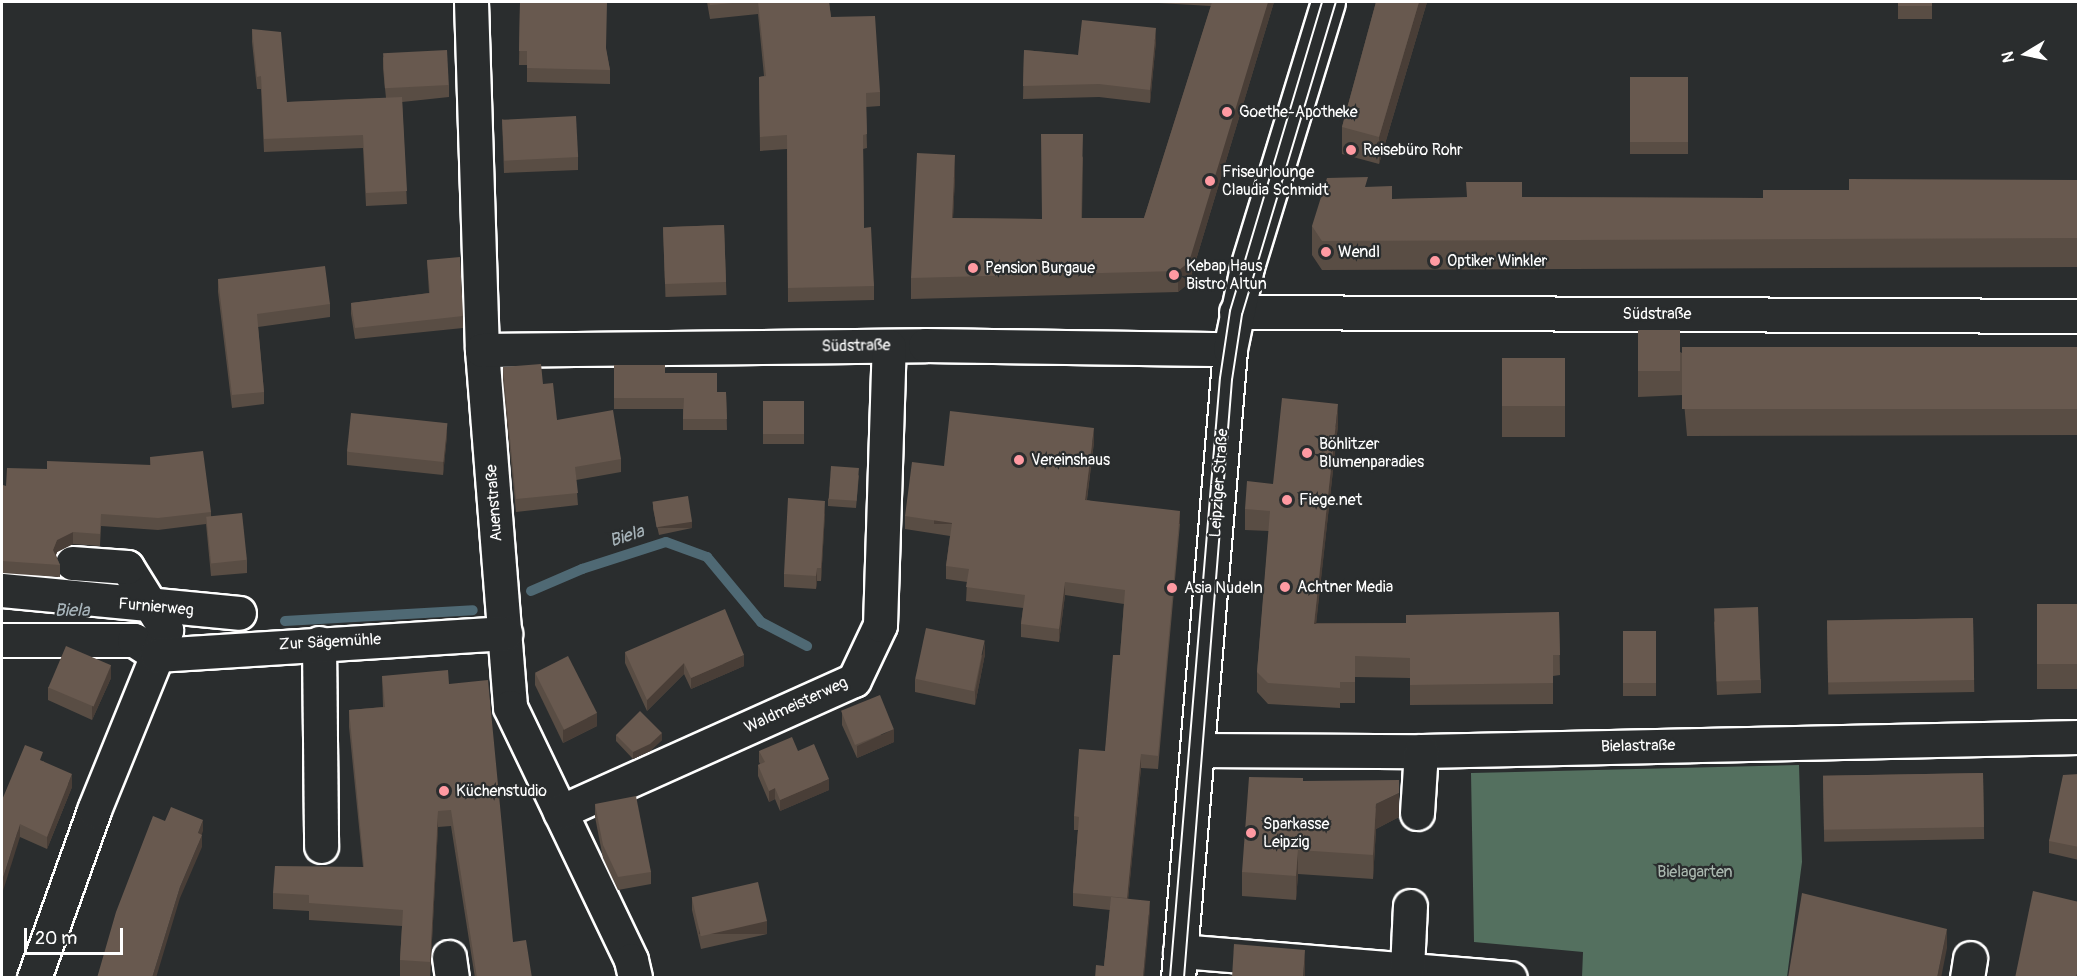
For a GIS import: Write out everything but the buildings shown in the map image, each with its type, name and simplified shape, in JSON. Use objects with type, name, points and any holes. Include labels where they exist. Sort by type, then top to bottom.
[{"type":"street","name":"Auenstraße","points":[[471,2],[482,350],[510,707],[631,960],[634,978]]},
{"type":"street","name":"Leipziger Straße","points":[[1179,964],[1230,349],[1236,312],[1328,2]]},
{"type":"street","name":"Südstraße","points":[[1236,312],[2079,316]]},
{"type":"street","name":"Südstraße","points":[[482,350],[889,346],[1230,349]]},
{"type":"street","name":"Waldmeisterweg","points":[[560,812],[854,680],[880,625],[889,346]]},
{"type":"street","points":[[34,978],[94,810],[166,630],[155,608],[127,567],[72,563]]},
{"type":"street","name":"Furnierweg","points":[[2,590],[155,608],[240,613]]},
{"type":"street","name":"Zur Sägemühle","points":[[157,655],[504,633]]},
{"type":"street","points":[[10,639],[134,640],[157,655]]},
{"type":"street","points":[[319,643],[321,846]]},
{"type":"street","name":"Bielastraße","points":[[1197,750],[1421,751],[2079,737]]},
{"type":"street","points":[[1417,813],[1421,751]]},
{"type":"street","points":[[1407,969],[1410,906]]},
{"type":"street","points":[[1179,964],[1407,969],[1510,978]]},
{"type":"green space","name":"Bielagarten","points":[[1799,765],[1802,862],[1787,977],[1582,977],[1583,952],[1474,942],[1471,773]]},
{"type":"waterway","name":"Biela","points":[[531,591],[582,569],[666,542],[707,557],[761,622],[807,646]]},
{"type":"waterway","name":"Biela","points":[[285,621],[473,610]]},
{"type":"tram line","points":[[1170,978],[1220,378],[1230,311],[1322,2]]},
{"type":"tram line","points":[[1184,978],[1232,380],[1242,315],[1336,2]]},
{"type":"place","name":"Goethe-Apotheke","points":[[1227,112]]},
{"type":"place","name":"Reisebüro Rohr","points":[[1351,150]]},
{"type":"place","name":"Friseurlounge Claudia Schmidt","points":[[1210,181]]},
{"type":"place","name":"Wendl","points":[[1326,252]]},
{"type":"place","name":"Optiker Winkler","points":[[1435,261]]},
{"type":"place","name":"Pension Burgaue","points":[[973,268]]},
{"type":"place","name":"Kebap Haus Bistro Altun","points":[[1174,275]]},
{"type":"place","name":"Böhlitzer Blumenparadies","points":[[1307,453]]},
{"type":"place","name":"Vereinshaus","points":[[1019,460]]},
{"type":"place","name":"Fiege.net","points":[[1287,500]]},
{"type":"place","name":"Achtner Media","points":[[1285,587]]},
{"type":"place","name":"Asia Nudeln","points":[[1172,588]]},
{"type":"place","name":"Küchenstudio","points":[[444,791]]},
{"type":"place","name":"Sparkasse Leipzig","points":[[1251,833]]}]
